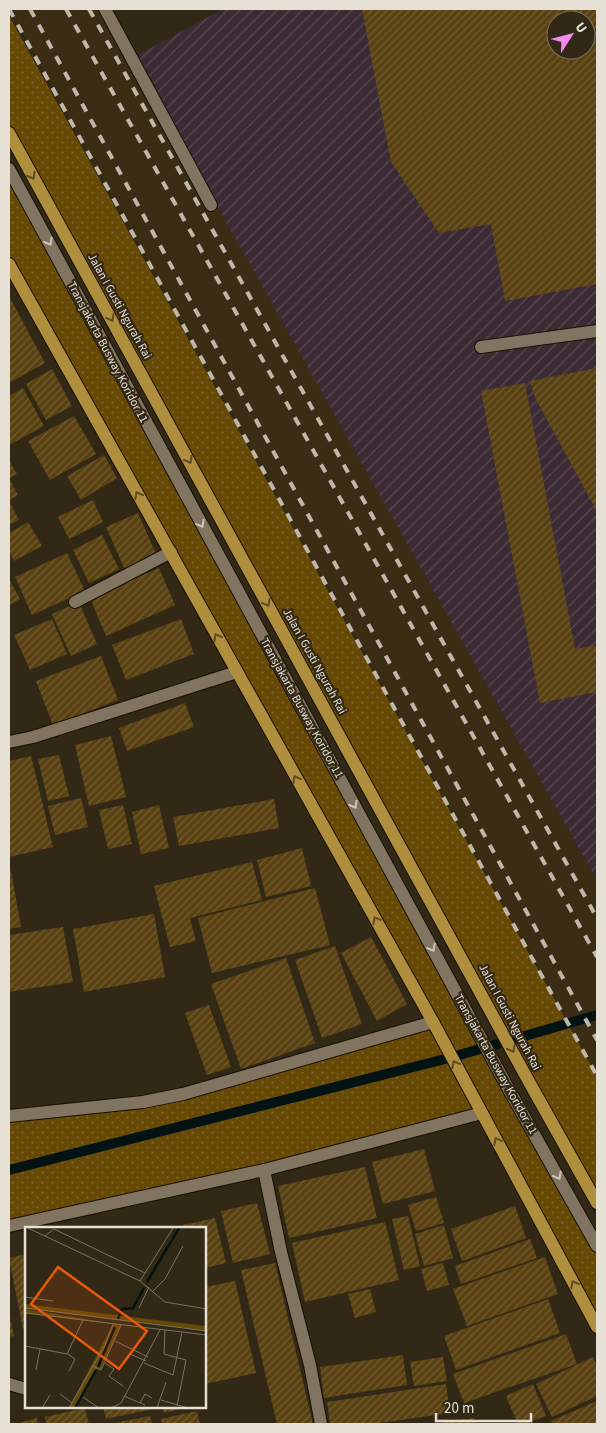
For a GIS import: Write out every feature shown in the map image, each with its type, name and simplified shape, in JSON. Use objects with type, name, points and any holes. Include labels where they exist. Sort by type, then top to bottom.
[{"type":"main road","name":"Jalan I Gusti Ngurah Rai","points":[[9,133],[597,1203]]},
{"type":"main road","points":[[10,269],[171,552],[433,1022],[597,1327]]},
{"type":"street","points":[[105,9],[211,205]]},
{"type":"street","name":"Transjakarta Busway Koridor 11","points":[[9,169],[508,1088],[597,1246]]},
{"type":"street","points":[[481,347],[597,331]]},
{"type":"street","points":[[75,602],[171,552]]},
{"type":"street","points":[[9,742],[33,737],[237,672]]},
{"type":"street","points":[[9,1116],[144,1102],[183,1094],[433,1022]]},
{"type":"street","points":[[9,1226],[264,1170],[482,1113]]},
{"type":"street","points":[[264,1170],[281,1252],[310,1365],[321,1424]]},
{"type":"street","points":[[9,1384],[25,1389]]},
{"type":"shaded area","points":[[9,9],[106,9],[597,881],[597,1073]]},
{"type":"shaded area","points":[[223,9],[597,9],[597,881],[132,58]]},
{"type":"shaded area","points":[[9,16],[597,1076],[597,1201],[9,133]]},
{"type":"shaded area","points":[[9,169],[597,1243],[597,1326],[482,1113],[264,1170],[9,1223],[9,1115],[154,1100],[432,1022],[9,264]]},
{"type":"building","points":[[362,9],[561,9],[546,10],[546,60],[570,60],[572,68],[571,60],[596,60],[596,10],[562,9],[597,9],[597,284],[505,301],[491,224],[439,233],[391,162]]},
{"type":"building","points":[[9,296],[45,363],[9,383]]},
{"type":"building","points":[[597,368],[597,516],[593,504],[535,398],[530,381]]},
{"type":"building","points":[[52,369],[72,406],[46,420],[26,384]]},
{"type":"building","points":[[525,383],[575,649],[597,645],[597,692],[540,703],[481,391]]},
{"type":"building","points":[[23,388],[44,426],[9,445],[9,396]]},
{"type":"building","points":[[74,416],[96,454],[50,480],[28,441]]},
{"type":"building","points":[[104,455],[117,478],[81,500],[67,476]]},
{"type":"building","points":[[9,460],[17,474],[9,478]]},
{"type":"building","points":[[9,481],[18,495],[9,500]]},
{"type":"building","points":[[93,500],[103,522],[69,539],[58,517]]},
{"type":"building","points":[[9,501],[19,520],[9,525]]},
{"type":"building","points":[[138,513],[157,556],[125,570],[106,527]]},
{"type":"building","points":[[28,522],[42,546],[14,561],[9,551],[9,533]]},
{"type":"building","points":[[102,535],[119,569],[89,583],[73,550]]},
{"type":"building","points":[[67,553],[85,591],[32,615],[15,577]]},
{"type":"building","points":[[159,568],[175,605],[106,636],[90,598]]},
{"type":"building","points":[[9,579],[20,599],[9,605]]},
{"type":"building","points":[[79,602],[97,644],[71,656],[52,614]]},
{"type":"building","points":[[52,619],[67,654],[30,670],[14,635]]},
{"type":"building","points":[[181,619],[194,654],[126,680],[112,645]]},
{"type":"building","points":[[101,656],[118,700],[53,725],[36,681]]},
{"type":"building","points":[[185,703],[194,727],[127,751],[119,728]]},
{"type":"building","points":[[111,736],[126,797],[89,806],[75,745]]},
{"type":"building","points":[[59,755],[69,796],[48,801],[38,759]]},
{"type":"building","points":[[31,756],[53,847],[9,857],[9,761]]},
{"type":"building","points":[[81,798],[88,827],[55,835],[48,806]]},
{"type":"building","points":[[274,799],[279,828],[179,846],[173,817]]},
{"type":"building","points":[[123,805],[132,844],[108,849],[99,810]]},
{"type":"building","points":[[159,805],[169,848],[141,854],[132,812]]},
{"type":"building","points":[[302,848],[311,886],[266,897],[257,860]]},
{"type":"building","points":[[252,862],[262,900],[190,918],[196,941],[170,947],[154,886]]},
{"type":"building","points":[[9,871],[11,871],[21,927],[9,929]]},
{"type":"building","points":[[315,888],[330,945],[212,973],[198,918]]},
{"type":"building","points":[[154,914],[165,977],[84,992],[73,929]]},
{"type":"building","points":[[63,927],[73,982],[9,992],[9,935]]},
{"type":"building","points":[[371,937],[407,1004],[377,1021],[341,953]]},
{"type":"building","points":[[335,946],[362,1024],[322,1038],[295,960]]},
{"type":"building","points":[[286,958],[315,1043],[241,1069],[211,984]]},
{"type":"building","points":[[209,1005],[231,1067],[207,1075],[185,1013]]},
{"type":"building","points":[[424,1149],[435,1191],[383,1204],[372,1162]]},
{"type":"building","points":[[365,1167],[377,1218],[289,1238],[278,1186]]},
{"type":"building","points":[[436,1197],[444,1223],[416,1231],[408,1205]]},
{"type":"building","points":[[257,1203],[270,1254],[233,1263],[221,1211]]},
{"type":"building","points":[[515,1206],[526,1238],[462,1261],[451,1229]]},
{"type":"building","points":[[408,1216],[420,1266],[404,1270],[392,1219]]},
{"type":"building","points":[[215,1218],[226,1263],[206,1268],[206,1227],[184,1227],[183,1225]]},
{"type":"building","points":[[385,1222],[399,1280],[305,1302],[292,1243]]},
{"type":"building","points":[[444,1225],[453,1258],[424,1266],[415,1234]]},
{"type":"building","points":[[530,1239],[537,1258],[461,1284],[455,1266]]},
{"type":"building","points":[[25,1254],[25,1328],[23,1329],[9,1258]]},
{"type":"building","points":[[545,1257],[558,1294],[467,1326],[453,1289]]},
{"type":"building","points":[[275,1263],[313,1424],[277,1424],[241,1270]]},
{"type":"building","points":[[443,1263],[449,1285],[427,1291],[421,1269]]},
{"type":"building","points":[[235,1281],[256,1373],[206,1384],[206,1287]]},
{"type":"building","points":[[370,1289],[376,1312],[355,1318],[348,1294]]},
{"type":"building","points":[[548,1299],[560,1333],[456,1370],[444,1336]]},
{"type":"building","points":[[9,1312],[14,1336],[9,1337]]},
{"type":"building","points":[[566,1334],[577,1364],[464,1403],[453,1374]]},
{"type":"building","points":[[403,1355],[407,1385],[324,1398],[320,1367]]},
{"type":"building","points":[[443,1357],[447,1381],[414,1386],[410,1362]]},
{"type":"building","points":[[593,1357],[597,1366],[597,1396],[552,1417],[536,1384]]},
{"type":"building","points":[[446,1384],[450,1413],[372,1424],[330,1424],[327,1402]]},
{"type":"building","points":[[533,1384],[546,1416],[524,1424],[518,1424],[506,1396]]},
{"type":"building","points":[[597,1401],[597,1424],[553,1424],[551,1421]]},
{"type":"building","points":[[85,1408],[89,1424],[46,1424],[45,1417]]},
{"type":"building","points":[[103,1408],[153,1409],[106,1419]]},
{"type":"building","points":[[163,1408],[184,1408],[164,1413]]},
{"type":"building","points":[[197,1411],[200,1424],[162,1424],[161,1419]]},
{"type":"building","points":[[150,1416],[152,1424],[115,1424],[115,1423]]},
{"type":"building","points":[[37,1418],[38,1424],[16,1424]]},
{"type":"building","points":[[474,1418],[475,1424],[440,1424],[440,1423]]},
{"type":"waterway","points":[[9,1170],[449,1058],[597,1015]]},
{"type":"railway","points":[[9,9],[597,1076]]},
{"type":"railway","points":[[30,9],[597,1040]]},
{"type":"railway","points":[[66,9],[597,957]]},
{"type":"railway","points":[[89,9],[597,918]]}]
